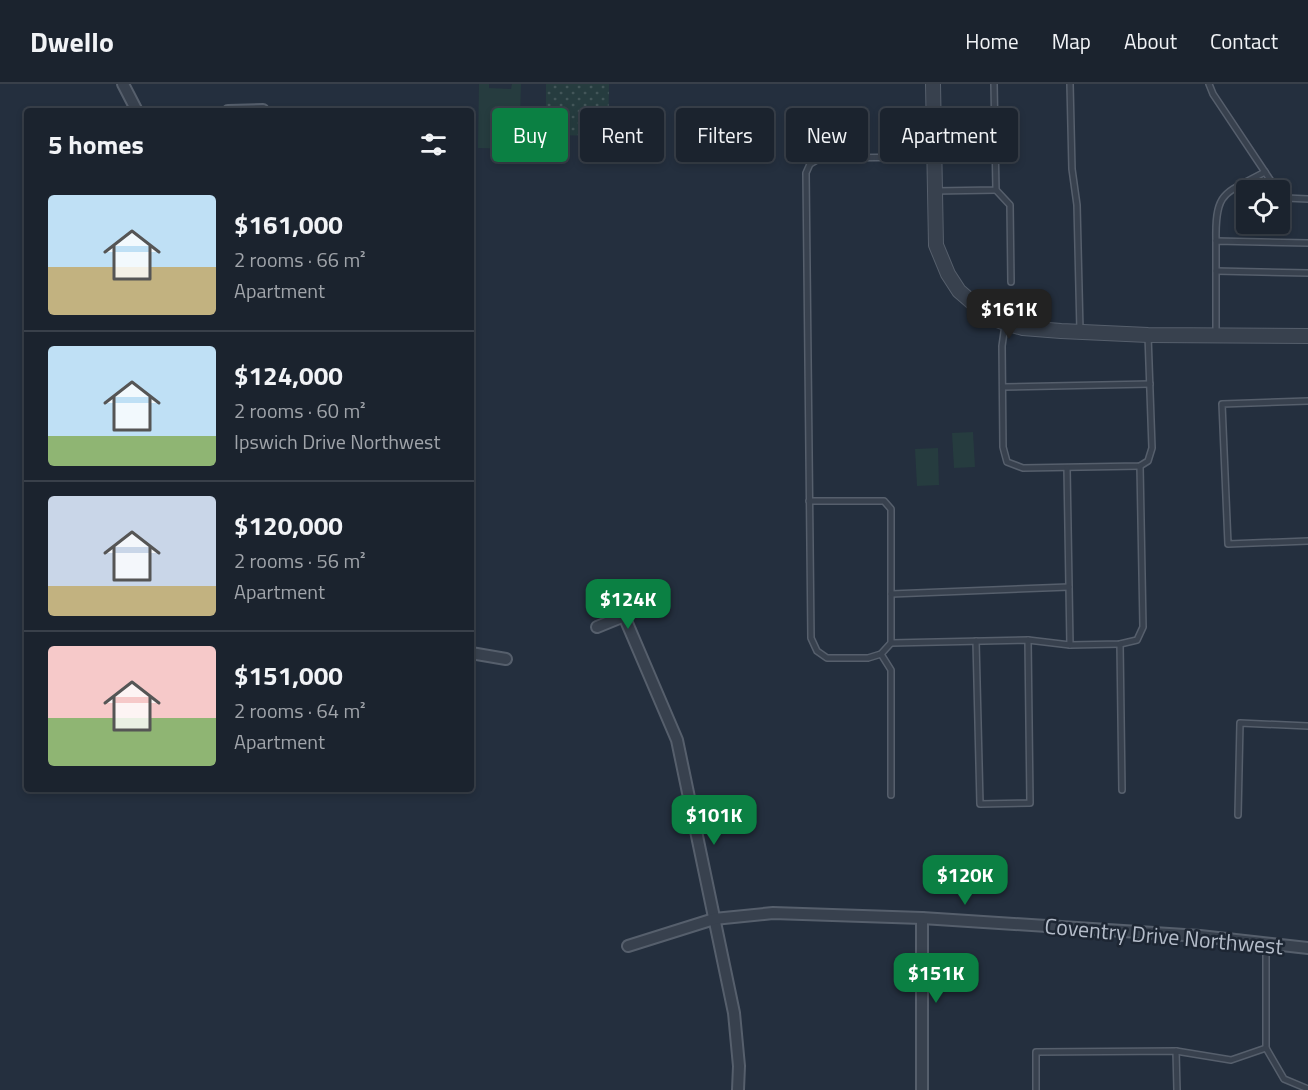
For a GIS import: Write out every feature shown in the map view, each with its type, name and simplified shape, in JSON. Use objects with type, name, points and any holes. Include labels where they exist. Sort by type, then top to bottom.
[{"type":"street","points":[[123,84],[135,108]]},
{"type":"street","points":[[933,84],[933,108]]},
{"type":"street","points":[[933,162],[936,245],[948,274],[959,291],[988,316],[1023,328],[1080,332],[1308,336]]},
{"type":"street","points":[[597,627],[624,616],[643,603]]},
{"type":"street","points":[[624,616],[676,740],[734,1013],[739,1066],[738,1090]]},
{"type":"street","points":[[474,654],[506,659]]},
{"type":"street","name":"Coventry Drive Northwest","points":[[628,946],[714,919],[773,913],[922,918],[1200,936],[1308,948]]},
{"type":"street","points":[[922,918],[922,1090]]},
{"type":"lane","points":[[994,84],[996,190],[1010,205],[1011,282]]},
{"type":"lane","points":[[1070,84],[1072,169],[1077,205],[1080,332]]},
{"type":"lane","points":[[1209,84],[1213,94],[1270,180]]},
{"type":"lane","points":[[809,501],[884,501],[891,509],[891,643],[881,654],[868,658],[827,658],[818,651],[811,638],[809,501],[806,173],[810,164],[820,158],[880,157]]},
{"type":"lane","points":[[1216,335],[1218,206],[1223,197],[1265,172]]},
{"type":"lane","points":[[934,191],[996,190]]},
{"type":"lane","points":[[1290,198],[1308,199]]},
{"type":"lane","points":[[1216,241],[1308,243]]},
{"type":"lane","points":[[1216,271],[1308,273]]},
{"type":"lane","points":[[1005,323],[1002,346],[1003,447],[1007,462],[1023,468],[1140,466],[1148,461],[1152,448],[1148,334]]},
{"type":"lane","points":[[1003,387],[1150,384]]},
{"type":"lane","points":[[1308,401],[1222,404],[1228,544],[1308,541]]},
{"type":"lane","points":[[891,643],[1028,640],[1070,645],[1120,644],[1137,640],[1143,627],[1140,466]]},
{"type":"lane","points":[[1066,468],[1070,645]]},
{"type":"lane","points":[[891,594],[1069,587]]},
{"type":"lane","points":[[976,641],[980,804],[1030,803],[1028,640]]},
{"type":"lane","points":[[1120,644],[1122,790]]},
{"type":"lane","points":[[881,654],[891,670],[891,795]]},
{"type":"lane","points":[[1238,815],[1240,723],[1308,726]]},
{"type":"lane","points":[[1266,943],[1266,1048],[1284,1080],[1308,1089]]},
{"type":"lane","points":[[1036,1090],[1036,1052],[1176,1051],[1231,1060],[1266,1048]]},
{"type":"lane","points":[[1176,1051],[1177,1090]]},
{"type":"green space","points":[[479,84],[489,84],[489,88],[511,89],[512,84],[521,84],[520,108],[492,108],[492,148],[478,148]]},
{"type":"green space","points":[[546,84],[609,84],[609,108],[580,108],[580,136],[568,135],[568,108],[546,108]]},
{"type":"green space","points":[[973,432],[975,467],[954,468],[952,433]]},
{"type":"green space","points":[[938,448],[939,485],[917,486],[915,449]]}]
